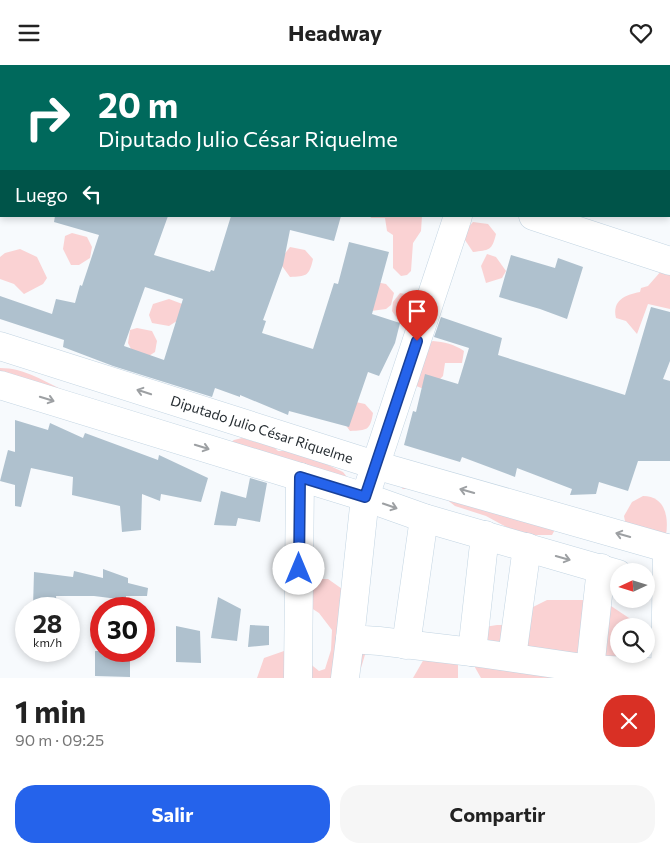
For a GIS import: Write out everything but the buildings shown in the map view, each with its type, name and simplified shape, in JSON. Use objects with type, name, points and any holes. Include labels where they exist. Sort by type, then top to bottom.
[{"type":"street","points":[[345,678],[365,497],[458,217]]},
{"type":"street","points":[[536,217],[670,261]]},
{"type":"street","name":"Diputado Julio César Riquelme","points":[[0,346],[375,465],[668,548]]},
{"type":"street","points":[[0,385],[365,497],[424,518],[610,571],[590,674]]},
{"type":"street","points":[[298,678],[300,477]]},
{"type":"street","points":[[406,645],[424,518]]},
{"type":"street","points":[[472,652],[485,535]]},
{"type":"street","points":[[512,657],[526,547]]},
{"type":"street","points":[[350,639],[512,657],[590,674],[665,675],[661,588],[668,548]]},
{"type":"shaded area","points":[[422,217],[421,231],[413,243],[411,271],[407,275],[401,276],[393,268],[393,235],[387,231],[385,218],[371,218]]},
{"type":"shaded area","points":[[473,222],[488,224],[496,234],[493,244],[489,249],[473,252],[465,240],[466,230]]},
{"type":"shaded area","points":[[72,233],[87,237],[92,247],[90,258],[79,265],[71,265],[63,249],[65,236]]},
{"type":"shaded area","points":[[290,247],[305,250],[313,259],[310,269],[306,274],[290,277],[282,266],[283,256]]},
{"type":"shaded area","points":[[20,249],[37,257],[47,278],[43,284],[24,294],[14,284],[0,279],[0,257],[5,253]]},
{"type":"shaded area","points":[[487,254],[496,257],[506,271],[502,278],[486,283],[481,266]]},
{"type":"shaded area","points":[[662,270],[670,271],[670,309],[648,304],[637,334],[626,321],[616,318],[616,307],[621,299],[640,292],[641,288],[648,286]]},
{"type":"shaded area","points":[[371,281],[386,284],[394,293],[391,305],[386,309],[371,311]]},
{"type":"shaded area","points":[[400,293],[415,296],[420,300],[415,321],[400,323],[392,311],[393,302]]},
{"type":"shaded area","points":[[169,299],[185,305],[180,319],[169,326],[152,323],[149,315],[153,304]]},
{"type":"shaded area","points":[[137,328],[152,331],[157,341],[155,352],[144,359],[136,359],[128,343],[130,330]]},
{"type":"shaded area","points":[[433,341],[449,344],[464,351],[462,363],[445,363],[443,376],[437,382],[424,389],[411,384],[426,344]]},
{"type":"shaded area","points":[[0,368],[18,370],[67,392],[0,389]]},
{"type":"shaded area","points":[[351,401],[365,404],[373,413],[371,423],[364,430],[350,431],[342,420]]},
{"type":"shaded area","points":[[242,438],[274,447],[278,451],[294,451],[307,455],[343,472],[351,482],[227,445],[234,440]]},
{"type":"shaded area","points":[[407,481],[557,526],[552,535],[532,535],[512,530],[486,516],[455,506],[446,499],[415,489],[402,489]]},
{"type":"shaded area","points":[[643,496],[656,500],[664,509],[667,521],[666,535],[627,532],[624,516],[632,502]]},
{"type":"shaded area","points":[[309,579],[328,579],[345,591],[367,648],[361,668],[355,678],[257,678],[264,658],[284,651],[303,658],[319,671],[325,669],[331,650],[332,630],[319,613],[302,602]]},
{"type":"shaded area","points":[[547,600],[602,600],[610,605],[610,608],[614,608],[629,618],[610,618],[610,663],[630,663],[638,678],[481,678],[468,655],[472,629],[497,625],[516,625],[523,612]]},
{"type":"shaded area","points":[[424,659],[458,661],[458,678],[413,678]]},
{"type":"route","points":[[299,569],[300,477],[365,497],[417,341]]}]
